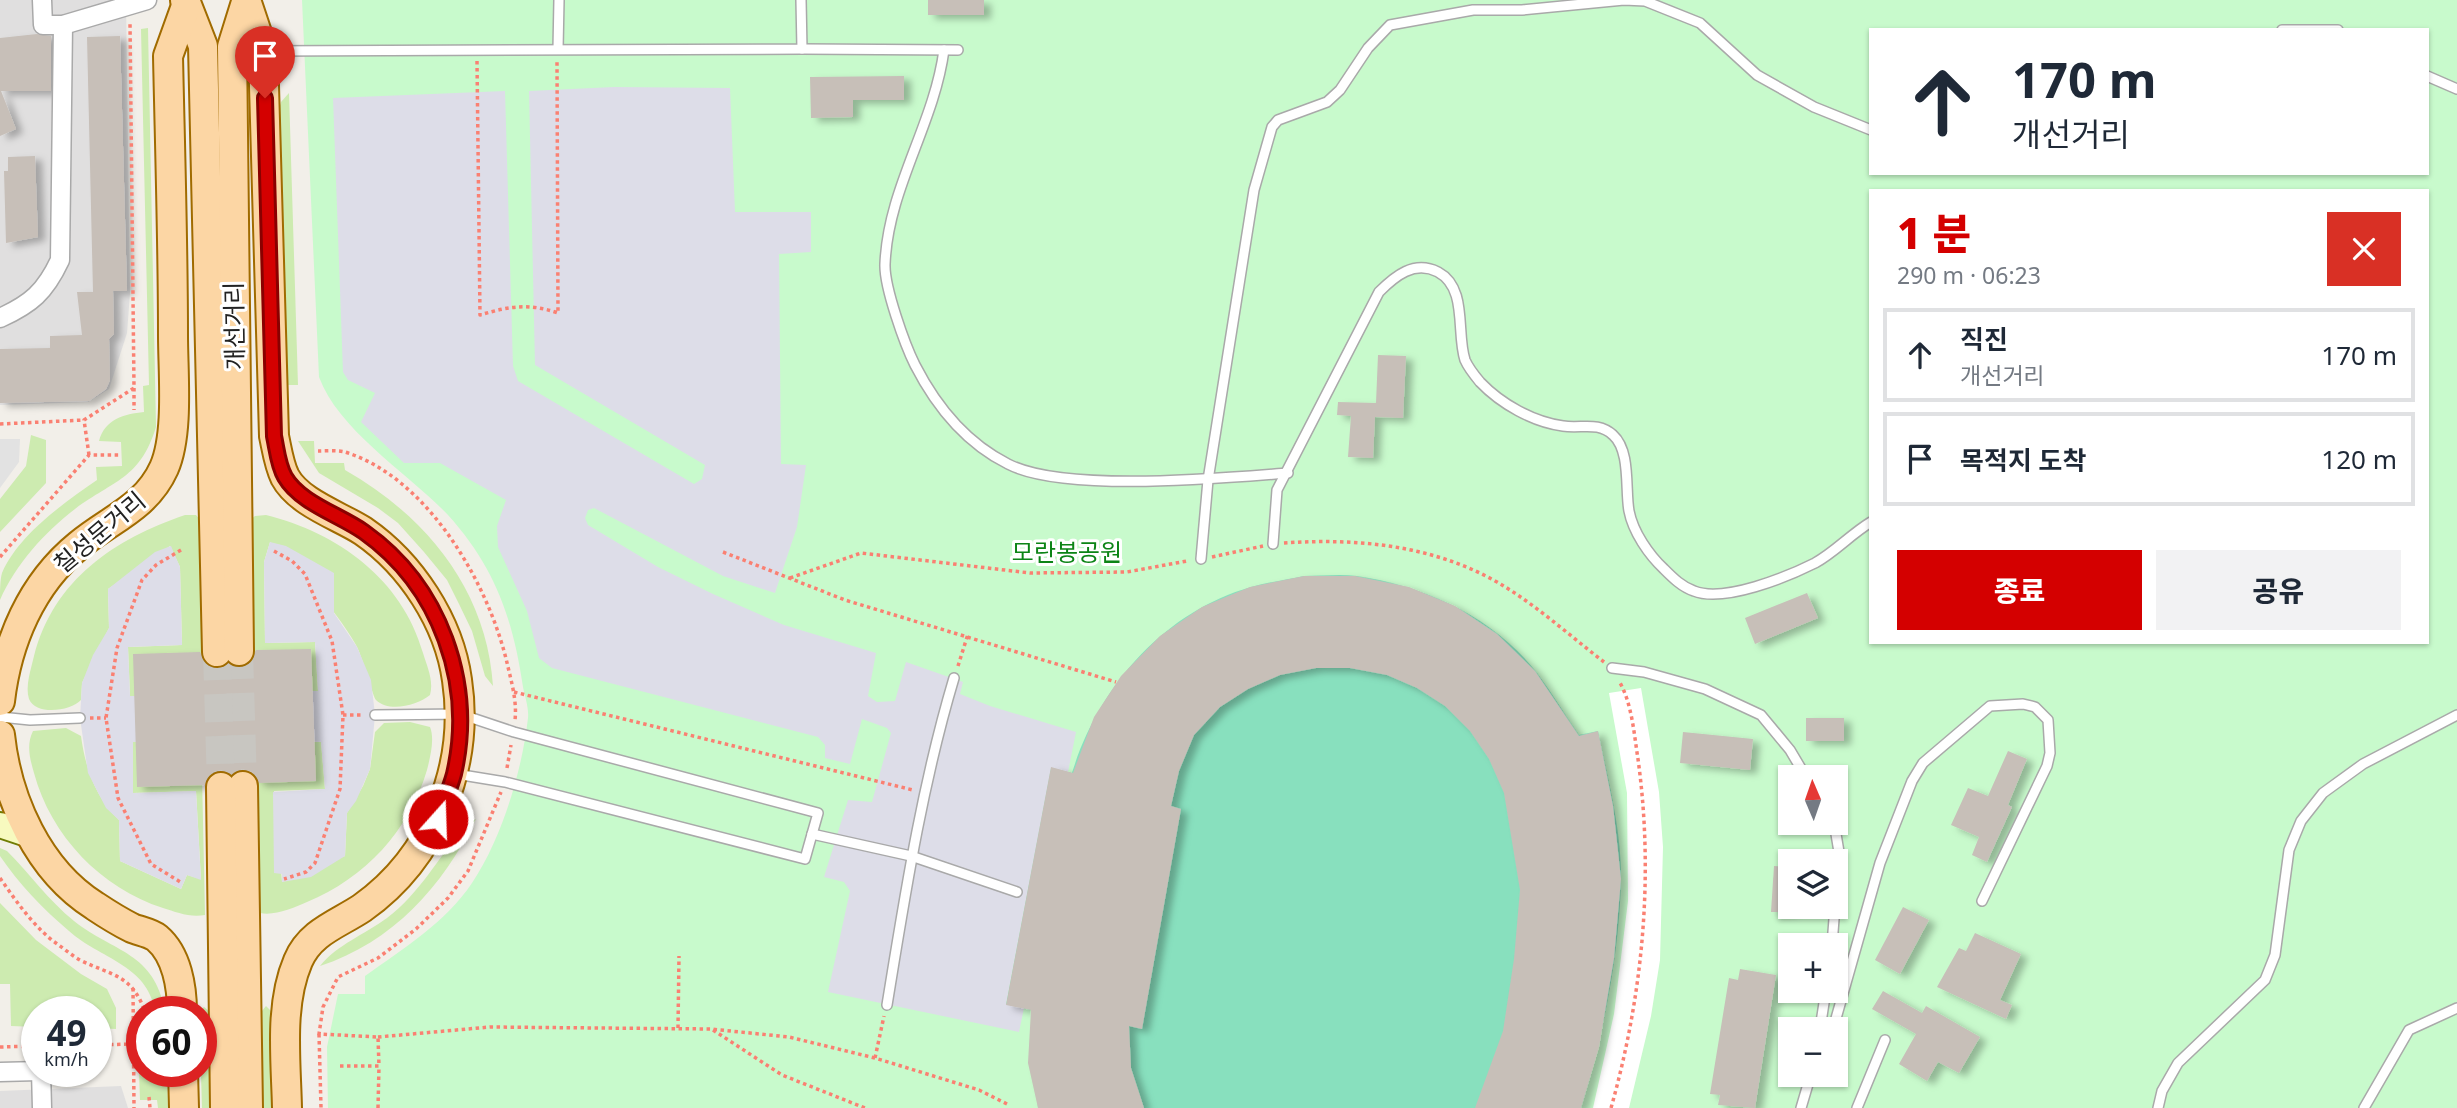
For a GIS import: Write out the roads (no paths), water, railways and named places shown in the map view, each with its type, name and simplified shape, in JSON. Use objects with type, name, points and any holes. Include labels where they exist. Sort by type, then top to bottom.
[{"type":"main road","name":"개선거리","points":[[246,1],[263,51],[274,436],[286,479],[301,493],[365,533],[398,562],[420,589],[448,645],[457,678],[460,714]]},
{"type":"main road","name":"개선거리","points":[[185,3],[203,46],[228,651],[232,47],[246,1]]},
{"type":"main road","name":"개선거리","points":[[170,441],[173,383],[168,55],[185,3]]},
{"type":"main road","name":"칠성문거리","points":[[0,701],[5,654],[22,617],[47,578],[79,545],[132,510],[152,489],[165,466],[170,441]]},
{"type":"main road","points":[[287,1108],[286,1011],[298,960],[319,931],[362,908],[405,869],[438,819],[454,773],[460,714]]},
{"type":"main road","points":[[0,735],[3,767],[30,835],[61,876],[92,904],[131,928],[156,938],[173,961],[182,996]]},
{"type":"main road","points":[[225,1108],[232,787],[248,1108]]},
{"type":"main road","points":[[0,825],[30,835]]},
{"type":"main road","points":[[183,1087],[184,1108]]},
{"type":"street","points":[[42,0],[43,25],[63,25],[138,2]]},
{"type":"street","points":[[0,318],[29,305],[52,278],[60,260],[63,25]]},
{"type":"street","points":[[0,1072],[21,1071]]},
{"type":"street","points":[[41,1087],[42,1108]]},
{"type":"lane","points":[[558,49],[559,0]]},
{"type":"lane","points":[[801,0],[802,49]]},
{"type":"lane","points":[[1200,559],[1208,480],[1254,190],[1272,127],[1278,120],[1327,102],[1340,90],[1368,48],[1390,25],[1473,10],[1522,10],[1645,1],[1700,23],[1757,75],[1783,92],[1869,130]]},
{"type":"lane","points":[[944,50],[939,85],[894,202],[884,267],[905,344],[930,396],[953,422],[986,451],[1010,465],[1033,473],[1077,479],[1208,480],[1287,473]]},
{"type":"lane","points":[[263,51],[958,50]]},
{"type":"lane","points":[[2429,77],[2457,89]]},
{"type":"lane","points":[[1273,544],[1277,490],[1379,292],[1396,274],[1426,268],[1441,274],[1452,287],[1459,306],[1466,363],[1493,394],[1544,422],[1566,427],[1589,425],[1604,428],[1616,437],[1626,470],[1629,513],[1635,530],[1657,562],[1676,581],[1694,592],[1719,594],[1743,590],[1816,562],[1869,523]]},
{"type":"lane","points":[[1612,668],[1644,672],[1705,689],[1761,715],[1790,750],[1798,765]]},
{"type":"lane","points":[[887,1005],[911,856],[954,678]]},
{"type":"lane","points":[[1836,1017],[1880,863],[1912,781],[1923,763],[1976,715],[2000,703],[2023,704],[2035,707],[2048,720],[2050,753],[2047,766],[1982,901]]},
{"type":"lane","points":[[375,715],[460,714],[513,732],[818,813],[805,859],[505,782],[454,773]]},
{"type":"lane","points":[[2158,1108],[2162,1091],[2178,1063],[2265,979],[2276,955],[2289,850],[2301,821],[2323,793],[2363,764],[2457,715]]},
{"type":"lane","points":[[0,717],[30,720],[80,718]]},
{"type":"lane","points":[[812,834],[911,856],[1017,892]]},
{"type":"lane","points":[[2364,1108],[2409,1030],[2457,1009]]},
{"type":"lane","points":[[1857,1108],[1885,1040]]},
{"type":"lane","points":[[1801,1108],[1807,1087]]},
{"type":"tunnel","points":[[239,651],[243,786]]},
{"type":"tunnel","points":[[217,652],[221,787]]},
{"type":"park label","name":"모란봉공원","points":[[1067,553]]}]
